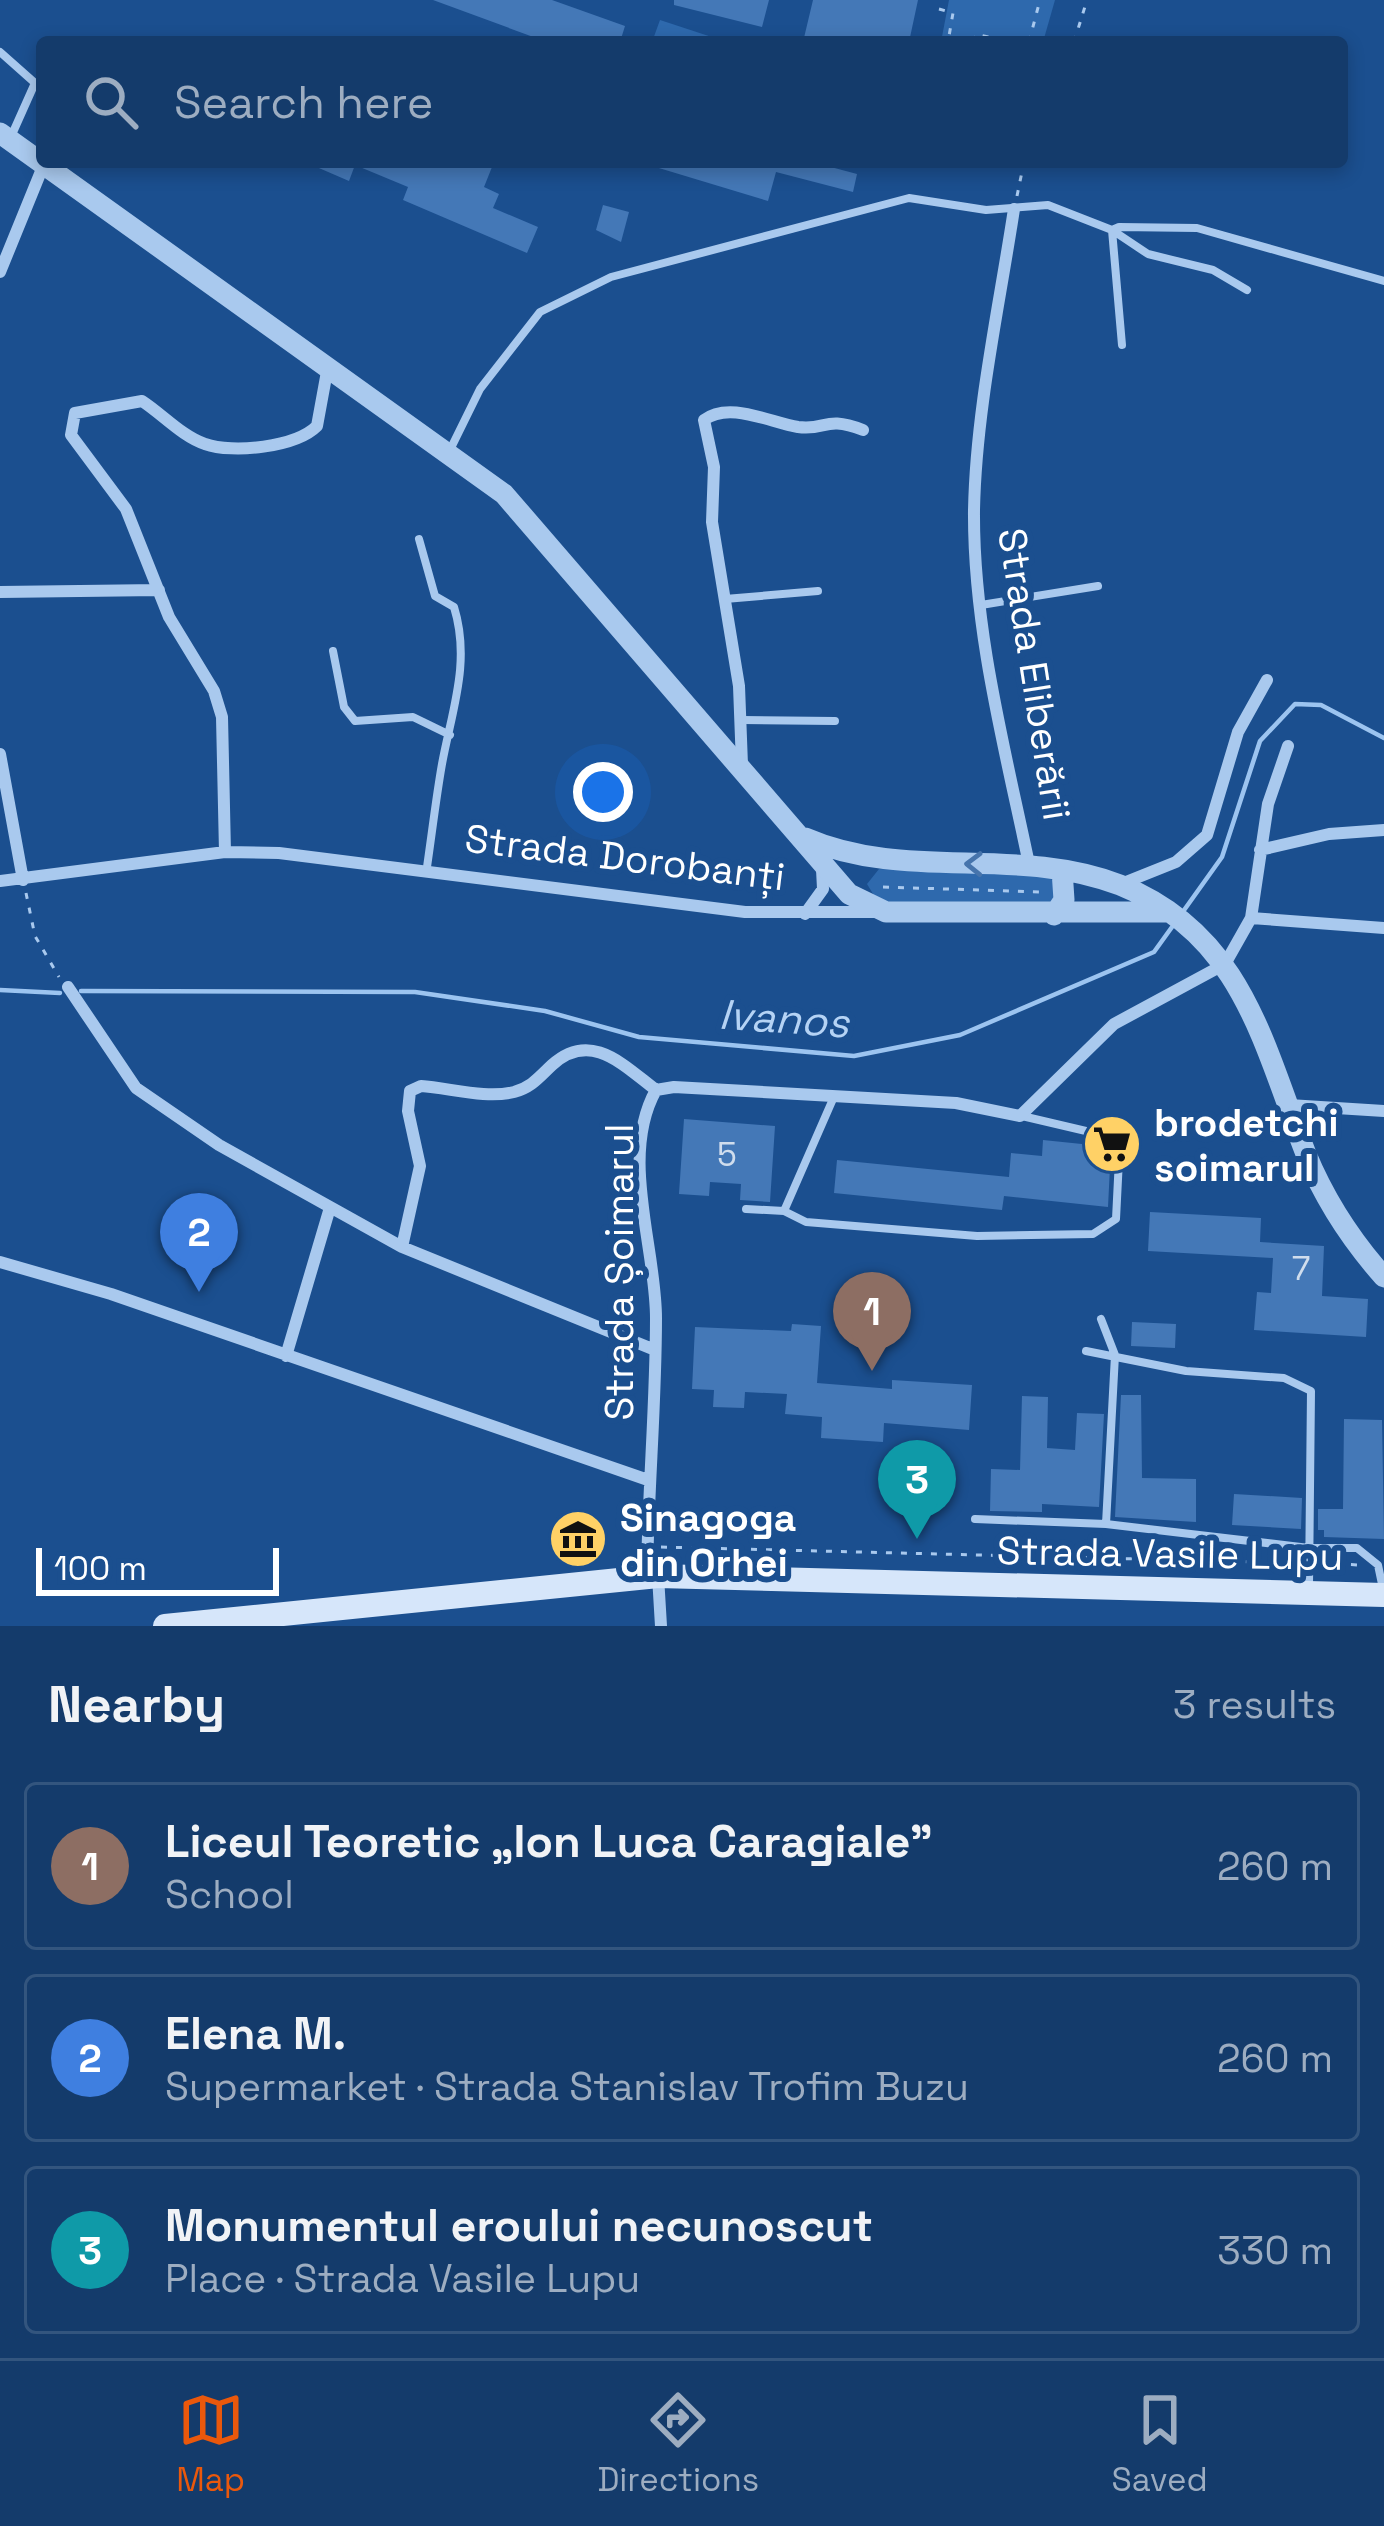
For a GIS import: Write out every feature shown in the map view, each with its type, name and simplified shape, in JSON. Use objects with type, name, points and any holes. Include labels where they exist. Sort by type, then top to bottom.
[{"type":"main road","name":"Strada Vasile Lupu","points":[[168,1626],[653,1576],[1384,1595]]},
{"type":"street","name":"Strada Eliberării","points":[[5,136],[36,158]]},
{"type":"street","points":[[0,272],[42,168]]},
{"type":"street","name":"Strada Eliberării","points":[[50,168],[449,451],[515,506],[820,861],[886,912]]},
{"type":"street","name":"Strada Eliberării","points":[[1014,209],[976,462],[981,605],[1029,864]]},
{"type":"street","points":[[225,852],[222,717],[159,590],[126,509],[71,435],[75,412],[142,400],[205,444],[261,445],[295,438],[316,426],[328,365]]},
{"type":"street","points":[[742,772],[740,720],[712,522],[715,467],[704,420],[719,413],[743,414],[800,427],[837,420],[863,430]]},
{"type":"street","points":[[0,592],[159,590]]},
{"type":"street","points":[[1119,885],[1176,862],[1208,835],[1238,732],[1268,680]]},
{"type":"street","points":[[1020,1116],[1114,1024],[1226,964],[1251,918],[1268,804],[1288,746]]},
{"type":"street","points":[[0,754],[23,880]]},
{"type":"street","points":[[1260,850],[1329,834],[1384,830]]},
{"type":"street","name":"Strada Eliberării","points":[[799,835],[870,860],[1029,864],[1064,881],[1119,885],[1165,912]]},
{"type":"street","name":"Strada Dorobanți","points":[[0,881],[225,852],[427,867],[651,902],[804,915],[1165,912]]},
{"type":"street","points":[[866,894],[862,873],[870,860]]},
{"type":"street","points":[[804,915],[823,889],[820,861]]},
{"type":"street","points":[[1054,915],[1064,881]]},
{"type":"street","points":[[1165,912],[1226,964],[1252,1005],[1331,1208],[1384,1277]]},
{"type":"street","points":[[1251,918],[1384,928]]},
{"type":"street","points":[[68,987],[136,1088],[329,1211],[402,1247],[655,1350]]},
{"type":"street","points":[[402,1247],[420,1166],[408,1111],[410,1091],[421,1086],[509,1094],[532,1085],[568,1052],[583,1048],[608,1054],[656,1090]]},
{"type":"street","name":"Strada Șoimarul","points":[[661,1626],[647,1547],[655,1350],[640,1175],[647,1106],[656,1090],[674,1087],[956,1102],[1020,1116]]},
{"type":"street","points":[[1289,1105],[1384,1112]]},
{"type":"street","points":[[286,1356],[329,1211]]},
{"type":"street","points":[[0,1262],[111,1294],[648,1480]]},
{"type":"lane","points":[[0,52],[34,83],[5,136]]},
{"type":"lane","points":[[449,451],[479,389],[540,312],[611,277],[909,198],[986,210],[1048,206],[1112,230],[1148,254],[1213,270],[1247,290]]},
{"type":"lane","points":[[1112,230],[1197,228],[1384,281]]},
{"type":"lane","points":[[1112,230],[1122,345]]},
{"type":"lane","points":[[419,539],[435,596],[454,607],[464,638],[427,867]]},
{"type":"lane","points":[[981,605],[1098,586]]},
{"type":"lane","points":[[724,599],[818,591]]},
{"type":"lane","points":[[333,651],[344,707],[356,721],[413,717],[450,736]]},
{"type":"lane","points":[[740,720],[836,721]]},
{"type":"lane","points":[[784,1210],[833,1099]]},
{"type":"lane","points":[[746,1209],[784,1210],[806,1222],[976,1236],[1093,1234],[1108,1226],[1116,1219],[1120,1139],[1020,1116]]},
{"type":"lane","points":[[1101,1319],[1115,1355],[1106,1524]]},
{"type":"lane","points":[[1086,1351],[1186,1371],[1284,1378],[1311,1391],[1309,1594]]},
{"type":"lane","points":[[975,1519],[1106,1524],[1309,1548],[1357,1548],[1378,1565],[1384,1595]]},
{"type":"path","points":[[1028,0],[1037,8]]},
{"type":"path","points":[[1030,36],[1040,0]]},
{"type":"path","points":[[1076,36],[1087,0]]},
{"type":"path","points":[[939,9],[953,13],[949,36]]},
{"type":"path","points":[[1014,209],[1023,168]]},
{"type":"path","points":[[23,880],[35,936],[49,967],[68,987]]},
{"type":"path","points":[[866,894],[1064,881]]},
{"type":"path","points":[[647,1547],[1378,1565]]},
{"type":"shaded area","points":[[949,0],[1055,0],[1045,36],[942,36]]},
{"type":"shaded area","points":[[660,20],[709,36],[654,36]]},
{"type":"shaded area","points":[[879,869],[1046,873],[1059,887],[1049,907],[878,902],[867,884]]},
{"type":"building","points":[[433,0],[552,0],[625,26],[622,36],[531,36]]},
{"type":"building","points":[[674,0],[769,0],[762,27],[674,5]]},
{"type":"building","points":[[813,0],[918,0],[910,36],[804,36]]},
{"type":"building","points":[[319,168],[354,168],[349,181]]},
{"type":"building","points":[[362,168],[492,168],[484,187],[499,194],[493,208],[538,227],[527,253],[403,200],[408,187]]},
{"type":"building","points":[[659,168],[834,168],[857,174],[853,192],[776,172],[768,201]]},
{"type":"building","points":[[603,205],[629,212],[621,242],[596,230]]},
{"type":"building","points":[[684,1119],[775,1126],[770,1202],[740,1200],[741,1184],[710,1182],[709,1196],[679,1194]]},
{"type":"building","points":[[1043,1140],[1111,1147],[1108,1207],[1004,1196],[1002,1210],[834,1193],[837,1160],[1009,1177],[1011,1153],[1042,1156]]},
{"type":"building","points":[[1150,1212],[1261,1218],[1260,1242],[1324,1246],[1322,1296],[1368,1299],[1366,1337],[1254,1330],[1257,1292],[1271,1293],[1273,1258],[1148,1251]]},
{"type":"building","points":[[1132,1322],[1176,1324],[1175,1348],[1131,1346]]},
{"type":"building","points":[[792,1324],[821,1326],[817,1383],[892,1389],[892,1380],[972,1385],[969,1430],[884,1423],[883,1442],[821,1438],[822,1417],[785,1414],[787,1394],[745,1392],[744,1408],[713,1407],[714,1390],[692,1389],[695,1327],[791,1331]]},
{"type":"building","points":[[1121,1395],[1141,1395],[1142,1478],[1196,1479],[1196,1522],[1115,1517]]},
{"type":"building","points":[[1022,1396],[1048,1397],[1047,1448],[1075,1450],[1077,1413],[1104,1414],[1099,1507],[1042,1504],[1042,1512],[990,1511],[991,1469],[1020,1470]]},
{"type":"building","points":[[1344,1419],[1382,1420],[1384,1539],[1324,1537],[1324,1530],[1318,1530],[1318,1509],[1343,1509]]},
{"type":"building","points":[[1234,1494],[1302,1498],[1301,1529],[1232,1525]]},
{"type":"building","name":"Sinagoga din Orhei","points":[[596,1526],[598,1549],[559,1552],[558,1529]]},
{"type":"waterway","name":"Ivanos","points":[[1182,913],[1222,857],[1260,741],[1295,704],[1321,705],[1384,738]]},
{"type":"waterway","name":"Ivanos","points":[[81,991],[415,992],[545,1011],[639,1037],[854,1056],[960,1035],[1154,952],[1172,927]]},
{"type":"waterway","name":"Ivanos","points":[[0,990],[60,993]]},
{"type":"place","name":"brodetchi soimarul","points":[[1112,1144]]},
{"type":"place","name":"Elena M.","points":[[199,1292]]},
{"type":"place","name":"Liceul Teoretic „Ion Luca Caragiale”","points":[[872,1371]]},
{"type":"place","name":"Sinagoga din Orhei","points":[[578,1539]]},
{"type":"place","name":"Monumentul eroului necunoscut","points":[[917,1539]]}]
